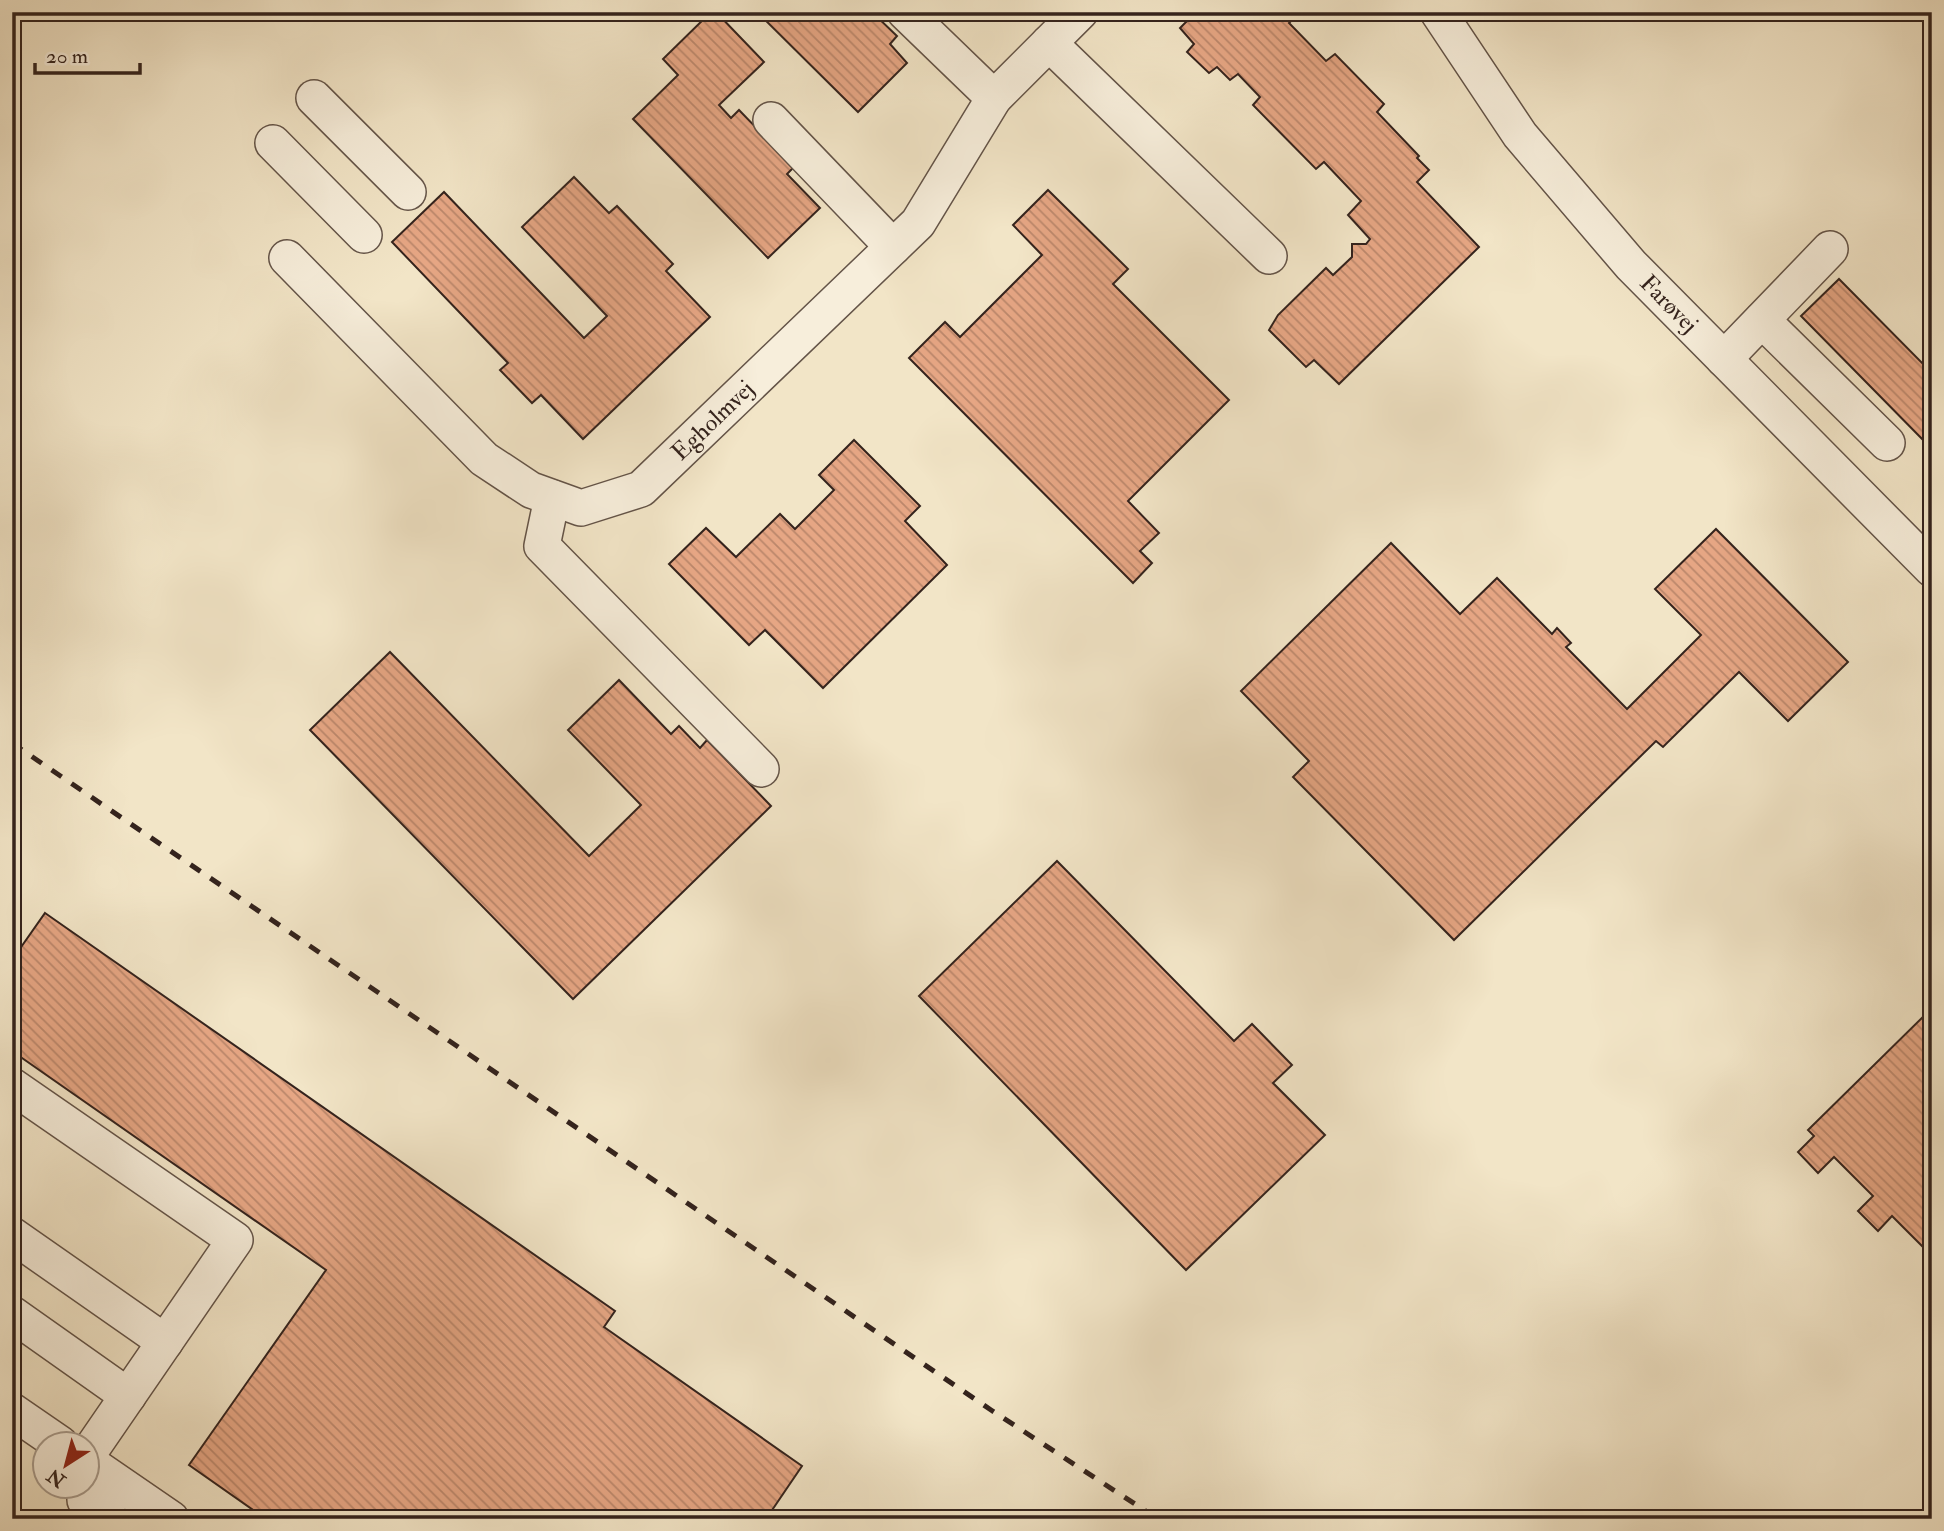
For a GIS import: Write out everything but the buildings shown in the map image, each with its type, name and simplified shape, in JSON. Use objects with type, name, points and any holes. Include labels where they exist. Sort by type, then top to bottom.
[{"type":"street","points":[[905,12],[994,98]]},
{"type":"street","name":"Egholmvej","points":[[287,258],[484,459],[531,490],[581,508],[641,489],[918,223],[994,98],[1080,12]]},
{"type":"street","name":"Farøvej","points":[[1438,12],[1520,135],[1631,265],[1932,569]]},
{"type":"street","points":[[1049,43],[1269,256]]},
{"type":"street","points":[[314,98],[408,192]]},
{"type":"street","points":[[771,120],[893,247]]},
{"type":"street","points":[[273,143],[364,235]]},
{"type":"street","points":[[1724,359],[1830,249]]},
{"type":"street","points":[[1762,320],[1886,443]]},
{"type":"street","points":[[552,498],[542,546],[761,769]]},
{"type":"street","points":[[12,1086],[235,1240],[102,1433]]},
{"type":"street","points":[[12,1235],[165,1342]]},
{"type":"street","points":[[12,1314],[128,1395]]},
{"type":"street","points":[[12,1411],[40,1430]]},
{"type":"street","points":[[102,1472],[171,1519]]},
{"type":"street","points":[[85,1500],[111,1519]]},
{"type":"railway","points":[[12,743],[991,1410],[1158,1519]]}]
